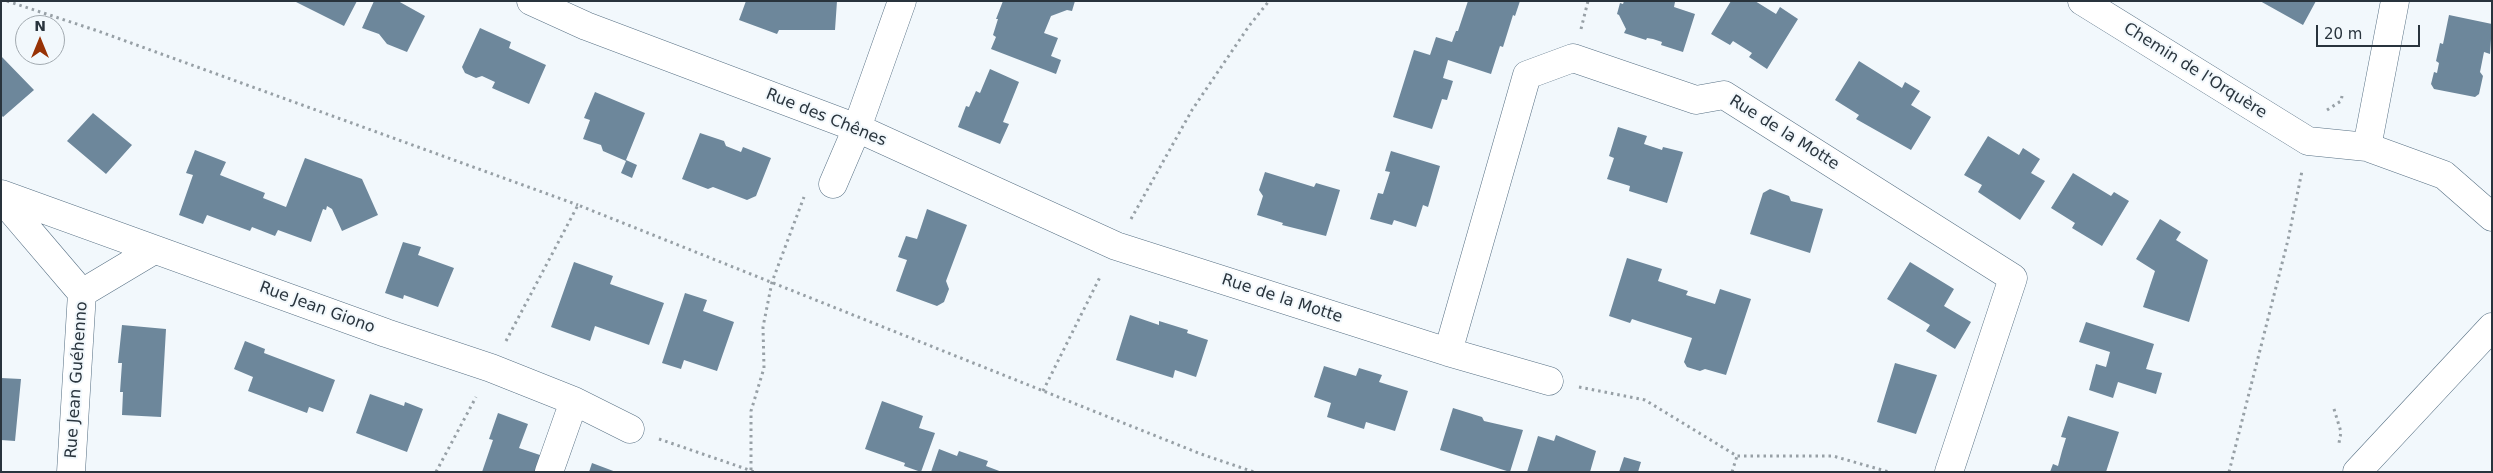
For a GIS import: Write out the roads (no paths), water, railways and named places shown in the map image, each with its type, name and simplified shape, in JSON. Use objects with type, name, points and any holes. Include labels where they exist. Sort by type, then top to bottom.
[{"type":"street","name":"Rue des Chênes","points":[[532,1],[586,26],[857,128],[1116,246]]},
{"type":"street","points":[[833,184],[857,128],[902,1]]},
{"type":"street","name":"Chemin de l'Orquère","points":[[2082,1],[2308,141],[2368,147]]},
{"type":"street","points":[[2395,1],[2368,147],[2444,175],[2492,217]]},
{"type":"street","name":"Rue de la Motte","points":[[1448,352],[1527,75],[1573,58],[1696,100],[1724,95],[2013,278],[1949,472]]},
{"type":"street","name":"Rue Jean Giono","points":[[1,194],[377,330],[491,368],[574,400],[630,429]]},
{"type":"street","name":"Rue Jean Guéhenno","points":[[1,198],[82,293],[71,472]]},
{"type":"street","name":"Rue de la Motte","points":[[1116,246],[1448,352],[1549,381]]},
{"type":"street","points":[[82,293],[154,250]]},
{"type":"street","points":[[2357,472],[2492,328]]},
{"type":"street","points":[[549,472],[574,400]]}]
